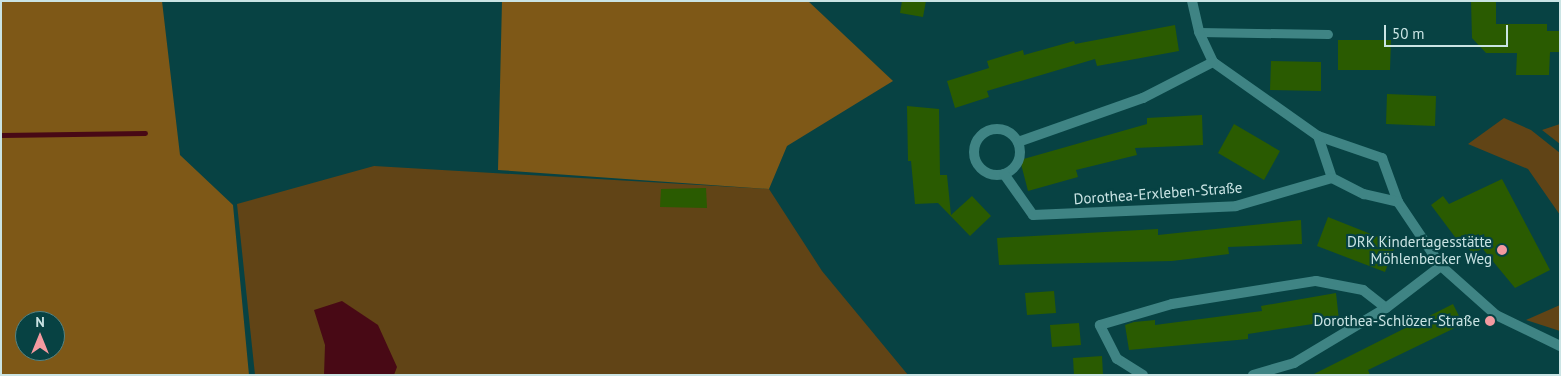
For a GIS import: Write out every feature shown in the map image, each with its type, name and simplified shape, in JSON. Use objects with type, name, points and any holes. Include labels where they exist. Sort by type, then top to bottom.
[{"type":"street","points":[[1192,1],[1199,32],[1213,62],[1318,136],[1382,158],[1398,202],[1441,266],[1496,315],[1560,346]]},
{"type":"street","points":[[1018,142],[1143,98],[1213,62]]},
{"type":"street","points":[[996,129],[1010,133],[1018,142],[1019,159],[1004,174],[982,169],[974,156],[977,140],[996,129]]},
{"type":"street","points":[[1318,136],[1332,178],[1364,194],[1398,202]]},
{"type":"street","name":"Dorothea-Erxleben-Straße","points":[[1004,174],[1033,215],[1236,206],[1332,178]]},
{"type":"street","points":[[1253,375],[1294,363],[1386,308],[1441,266]]},
{"type":"street","points":[[1143,375],[1117,359],[1100,325],[1172,304],[1316,281],[1363,290],[1386,308]]},
{"type":"lane","points":[[1199,32],[1328,34]]},
{"type":"shaded area","points":[[1,1],[162,1],[180,155],[233,205],[249,375],[1,375]]},
{"type":"shaded area","points":[[502,1],[808,1],[893,81],[787,146],[769,189],[498,170]]},
{"type":"shaded area","points":[[1504,118],[1531,130],[1560,153],[1560,215],[1528,169],[1468,144]]},
{"type":"shaded area","points":[[1560,124],[1560,144],[1542,130]]},
{"type":"shaded area","points":[[374,166],[769,189],[822,271],[908,375],[255,375],[237,204]]},
{"type":"shaded area","points":[[342,301],[378,325],[397,367],[394,375],[324,375],[325,345],[314,310]]},
{"type":"shaded area","points":[[1560,305],[1560,331],[1526,320]]},
{"type":"building","points":[[902,1],[926,1],[923,17],[900,13]]},
{"type":"building","points":[[1471,1],[1496,1],[1496,24],[1547,24],[1547,31],[1560,31],[1559,52],[1550,52],[1549,75],[1516,75],[1517,53],[1486,53],[1472,38]]},
{"type":"building","points":[[1175,25],[1179,51],[1097,66],[1095,59],[987,91],[989,97],[955,108],[947,81],[989,68],[987,61],[1023,50],[1024,55],[1074,41],[1075,44]]},
{"type":"building","points":[[1338,40],[1391,40],[1390,70],[1338,70]]},
{"type":"building","points":[[1271,61],[1321,62],[1321,91],[1270,90]]},
{"type":"building","points":[[1387,94],[1436,96],[1435,126],[1386,124]]},
{"type":"building","points":[[907,106],[939,109],[940,175],[947,175],[951,215],[972,196],[991,216],[970,236],[938,203],[915,204],[911,161],[908,161]]},
{"type":"building","points":[[1202,115],[1203,145],[1135,148],[1137,155],[1076,170],[1078,177],[1028,191],[1020,160],[1147,124],[1147,118]]},
{"type":"building","points":[[1234,124],[1280,151],[1264,180],[1218,153]]},
{"type":"building","points":[[1502,179],[1550,270],[1515,288],[1482,248],[1474,255],[1467,247],[1464,249],[1431,205],[1443,196],[1449,204]]},
{"type":"building","points":[[706,188],[707,208],[660,207],[661,189]]},
{"type":"building","points":[[1328,217],[1396,244],[1385,272],[1317,246]]},
{"type":"building","points":[[1301,220],[1302,244],[1228,247],[1229,254],[1172,261],[999,265],[997,238],[1158,229],[1158,235]]},
{"type":"building","points":[[1054,291],[1056,313],[1027,315],[1025,293]]},
{"type":"building","points":[[1336,293],[1339,320],[1248,334],[1248,339],[1129,350],[1125,325],[1134,322],[1155,320],[1155,325],[1262,311],[1261,306]]},
{"type":"building","points":[[1453,304],[1463,324],[1368,370],[1370,375],[1312,375]]},
{"type":"building","points":[[1079,323],[1081,345],[1052,347],[1050,325]]},
{"type":"building","points":[[1102,356],[1103,375],[1074,375],[1073,358]]},
{"type":"waterway","points":[[1,135],[145,133]]},
{"type":"place","name":"DRK Kindertagesstätte Möhlenbecker Weg","points":[[1502,250]]},
{"type":"place","name":"Dorothea-Schlözer-Straße","points":[[1490,321]]}]
